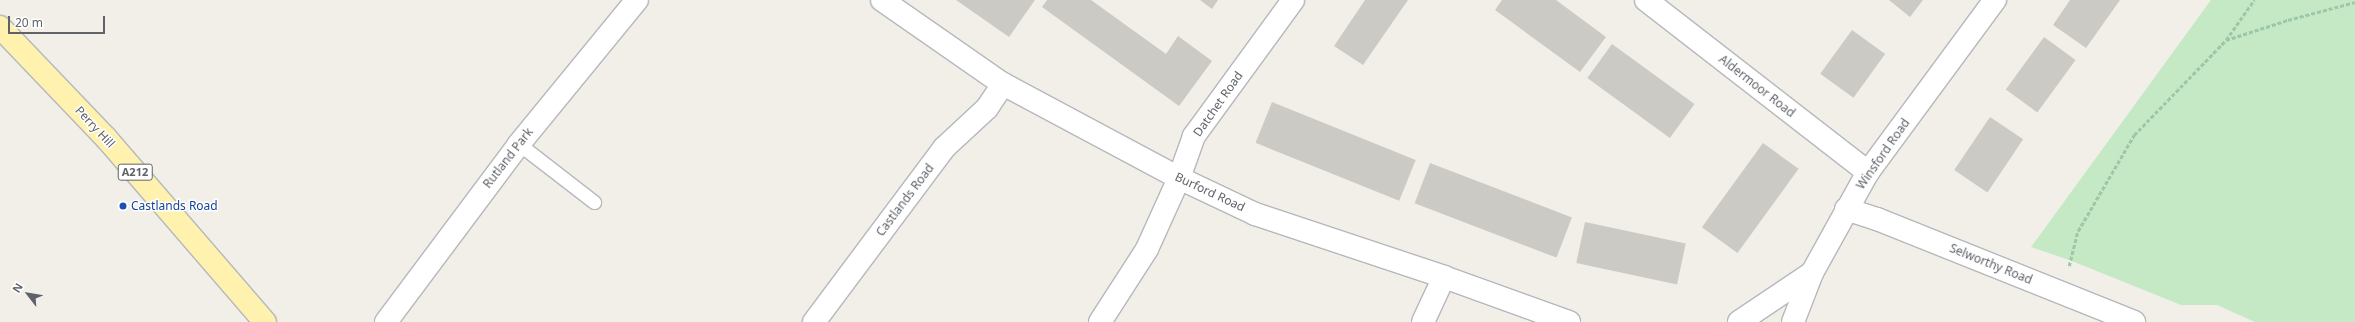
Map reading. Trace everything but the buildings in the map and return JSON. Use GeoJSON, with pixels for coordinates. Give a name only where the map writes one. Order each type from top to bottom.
{"type":"FeatureCollection","features":[{"type":"Feature","properties":{"kind":"main road","name":"Perry Hill"},"geometry":{"type":"LineString","coordinates":[[0,27],[106,138],[264,322]]}},
{"type":"Feature","properties":{"kind":"street","name":"Rutland Park"},"geometry":{"type":"LineString","coordinates":[[386,322],[519,144],[637,0]]}},
{"type":"Feature","properties":{"kind":"street","name":"Burford Road"},"geometry":{"type":"LineString","coordinates":[[882,0],[1003,84],[1179,178],[1255,214],[1444,277],[1568,322]]}},
{"type":"Feature","properties":{"kind":"street","name":"Datchet Road"},"geometry":{"type":"LineString","coordinates":[[1100,322],[1147,249],[1179,178],[1194,136],[1293,0]]}},
{"type":"Feature","properties":{"kind":"street","name":"Aldermoor Road"},"geometry":{"type":"LineString","coordinates":[[1646,0],[1868,172]]}},
{"type":"Feature","properties":{"kind":"street","name":"Winsford Road"},"geometry":{"type":"LineString","coordinates":[[1793,322],[1812,273],[1846,208],[1868,172],[1995,0]]}},
{"type":"Feature","properties":{"kind":"street","name":"Castlands Road"},"geometry":{"type":"LineString","coordinates":[[814,322],[944,148],[986,108],[1003,84]]}},
{"type":"Feature","properties":{"kind":"street","name":"Selworthy Road"},"geometry":{"type":"LineString","coordinates":[[1846,208],[2059,291],[2134,322]]}},
{"type":"Feature","properties":{"kind":"street"},"geometry":{"type":"LineString","coordinates":[[1740,322],[1812,273]]}},
{"type":"Feature","properties":{"kind":"street"},"geometry":{"type":"LineString","coordinates":[[1423,322],[1444,277]]}},
{"type":"Feature","properties":{"kind":"lane"},"geometry":{"type":"LineString","coordinates":[[519,144],[594,202]]}},
{"type":"Feature","properties":{"kind":"path"},"geometry":{"type":"LineString","coordinates":[[2059,291],[2072,261],[2078,231],[2134,135],[2226,40],[2254,0]]}},
{"type":"Feature","properties":{"kind":"path"},"geometry":{"type":"LineString","coordinates":[[2226,40],[2288,20],[2355,2]]}},
{"type":"Feature","properties":{"kind":"green space"},"geometry":{"type":"Polygon","coordinates":[[[2211,0],[2355,0],[2355,322],[2255,322],[2217,305],[2181,305],[2072,261],[2031,247],[2211,0]]]}},
{"type":"Feature","properties":{"kind":"place","name":"Castlands Road"},"geometry":{"type":"Point","coordinates":[123,206]}}]}
